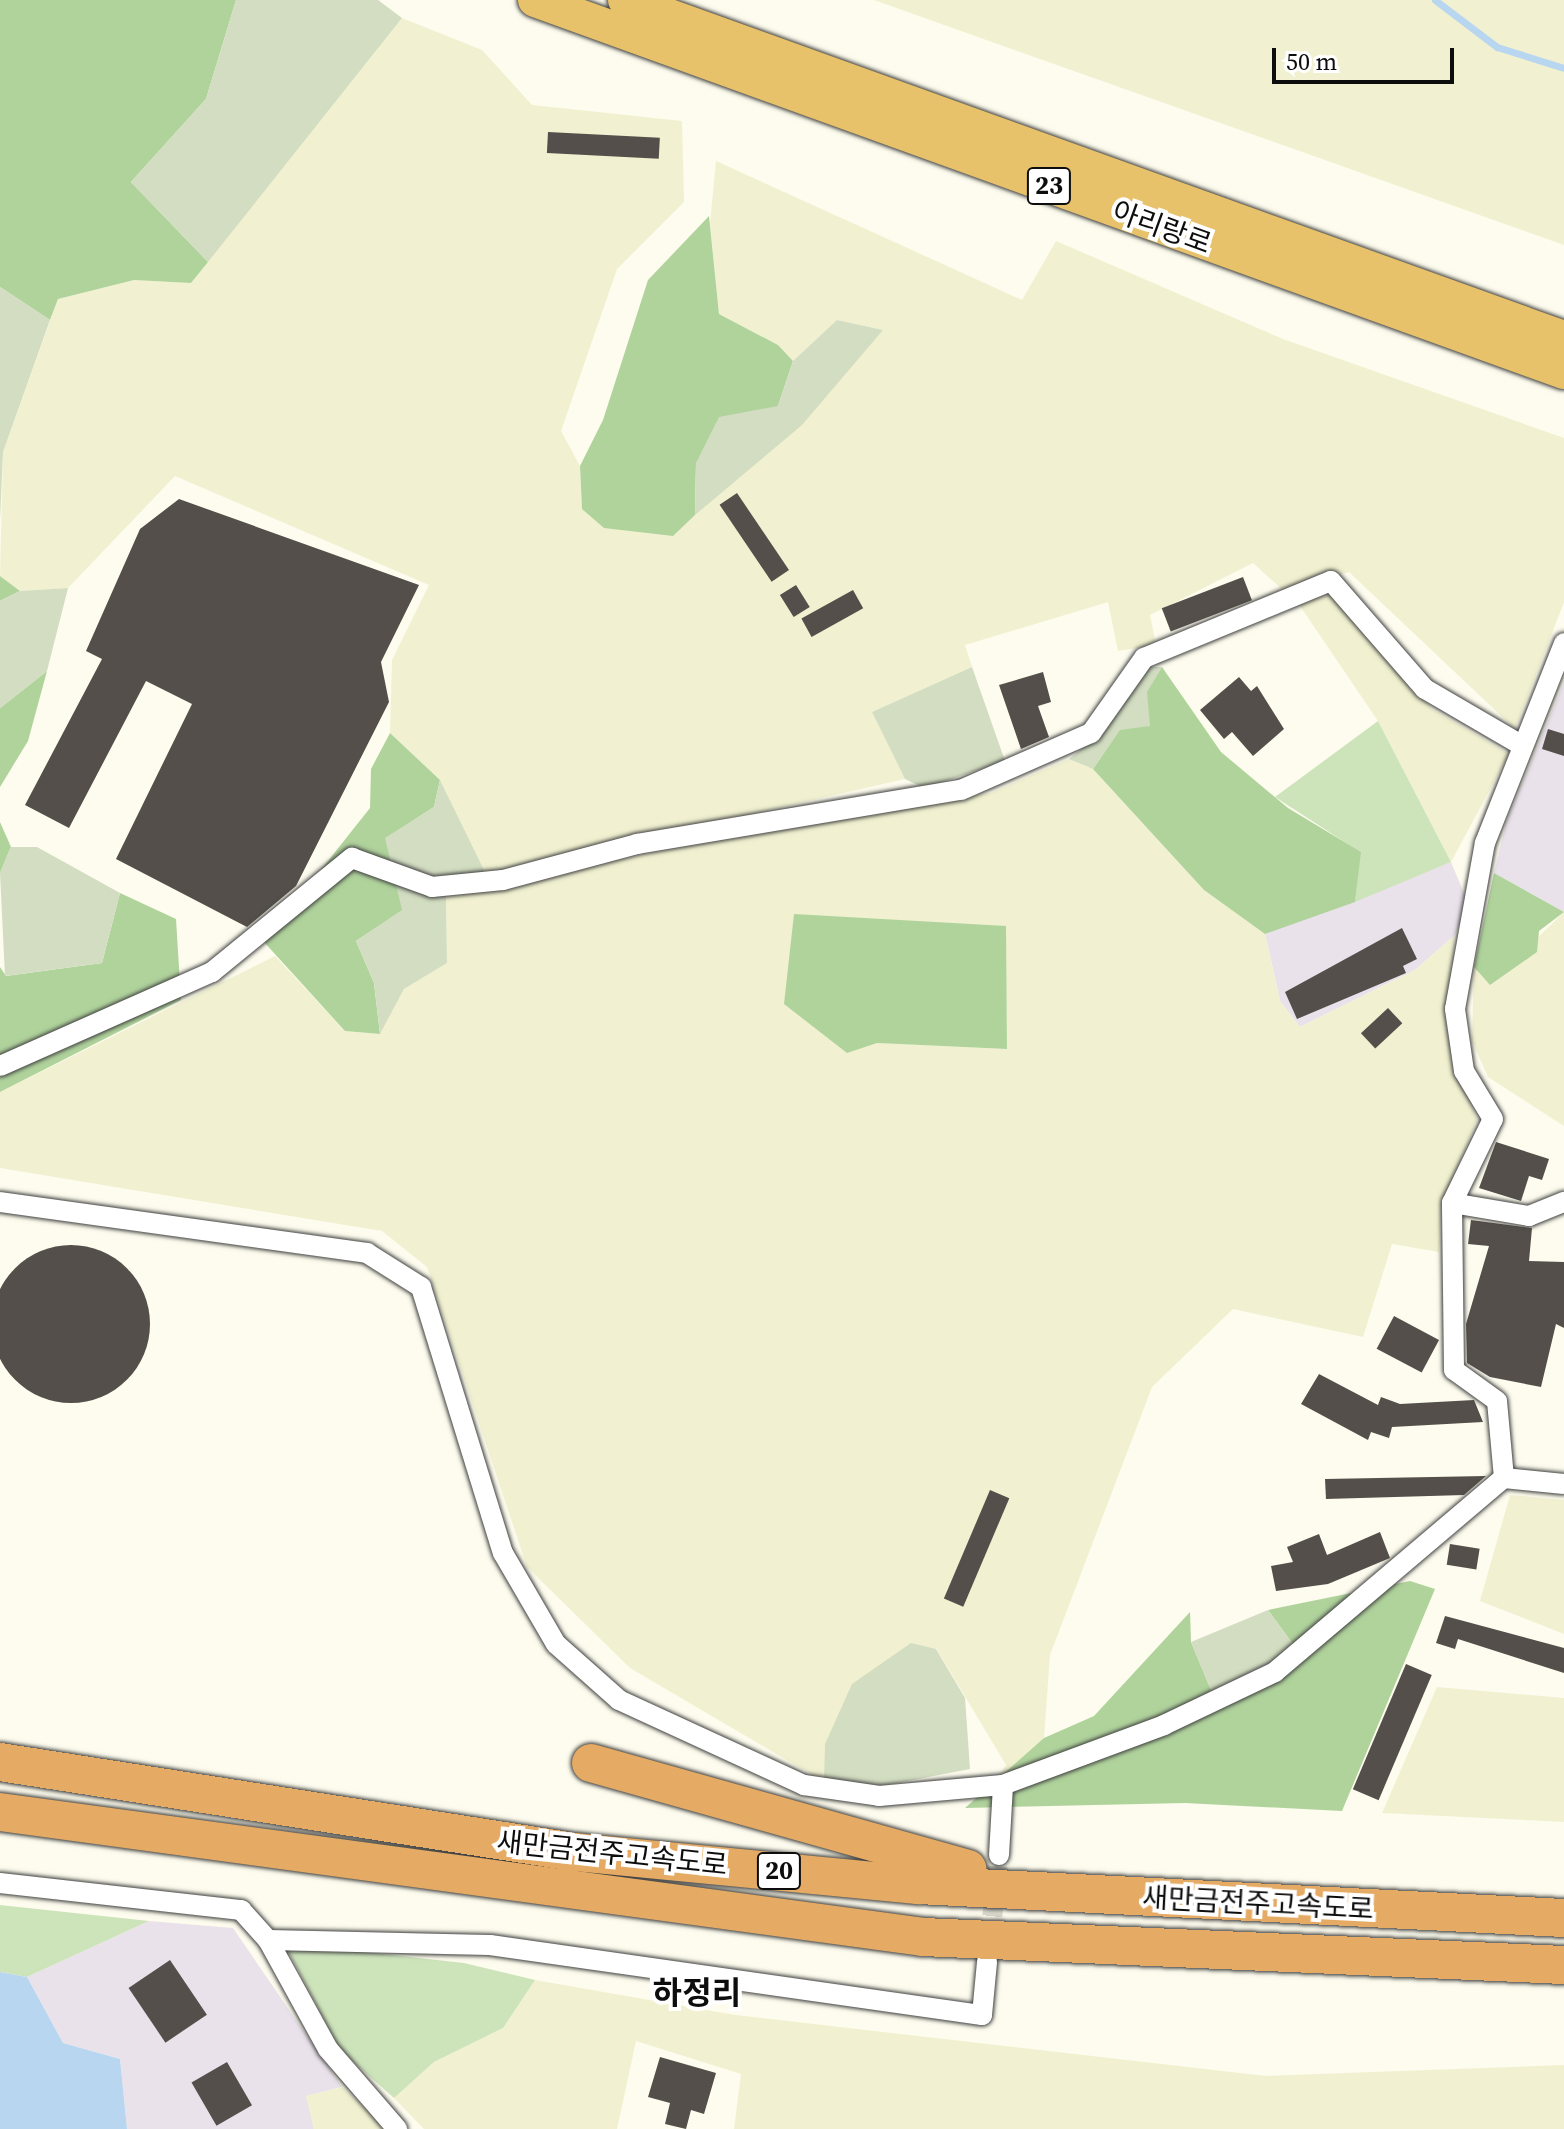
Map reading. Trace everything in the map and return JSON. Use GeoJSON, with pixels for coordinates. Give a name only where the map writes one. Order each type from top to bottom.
{"type":"FeatureCollection","features":[{"type":"Feature","properties":{"kind":"highway","name":"아리랑로"},"geometry":{"type":"LineString","coordinates":[[535,0],[1564,372]]}},
{"type":"Feature","properties":{"kind":"highway","name":"아리랑로"},"geometry":{"type":"LineString","coordinates":[[625,0],[1564,338]]}},
{"type":"Feature","properties":{"kind":"highway","name":"새만금전주고속도로"},"geometry":{"type":"LineString","coordinates":[[0,1762],[574,1852],[1063,1893],[1564,1918]]}},
{"type":"Feature","properties":{"kind":"highway"},"geometry":{"type":"LineString","coordinates":[[591,1763],[856,1843],[1063,1893]]}},
{"type":"Feature","properties":{"kind":"highway","name":"새만금전주고속도로"},"geometry":{"type":"LineString","coordinates":[[0,1812],[923,1937],[1564,1965]]}},
{"type":"Feature","properties":{"kind":"street"},"geometry":{"type":"LineString","coordinates":[[0,1066],[212,972],[352,858],[432,887],[503,880],[637,844],[961,790],[1091,733],[1144,658],[1331,581],[1425,689],[1523,746]]}},
{"type":"Feature","properties":{"kind":"street"},"geometry":{"type":"LineString","coordinates":[[1504,1478],[1497,1401],[1454,1370],[1452,1203],[1493,1119],[1464,1071],[1455,1009],[1485,843],[1564,643]]}},
{"type":"Feature","properties":{"kind":"street"},"geometry":{"type":"LineString","coordinates":[[0,1202],[367,1253],[421,1287],[503,1553],[556,1644],[619,1700],[804,1785],[879,1796],[1003,1785],[1275,1672],[1504,1478],[1564,1484]]}},
{"type":"Feature","properties":{"kind":"street"},"geometry":{"type":"LineString","coordinates":[[1452,1203],[1529,1216],[1564,1202]]}},
{"type":"Feature","properties":{"kind":"street"},"geometry":{"type":"LineString","coordinates":[[999,1855],[1003,1785]]}},
{"type":"Feature","properties":{"kind":"street"},"geometry":{"type":"LineString","coordinates":[[0,1883],[241,1910],[268,1940],[328,2049],[397,2129]]}},
{"type":"Feature","properties":{"kind":"street"},"geometry":{"type":"LineString","coordinates":[[268,1940],[490,1945],[982,2015],[987,1962]]}},
{"type":"Feature","properties":{"kind":"shaded area"},"geometry":{"type":"Polygon","coordinates":[[[1564,682],[1564,912],[1494,873],[1506,823],[1564,682]]]}},
{"type":"Feature","properties":{"kind":"shaded area"},"geometry":{"type":"Polygon","coordinates":[[[1451,862],[1469,905],[1454,936],[1415,970],[1300,1027],[1280,1001],[1265,934],[1451,862]]]}},
{"type":"Feature","properties":{"kind":"shaded area"},"geometry":{"type":"Polygon","coordinates":[[[149,1921],[233,1928],[342,2087],[307,2096],[314,2129],[127,2129],[120,2059],[63,2043],[27,1977],[149,1921]]]}},
{"type":"Feature","properties":{"kind":"green space"},"geometry":{"type":"Polygon","coordinates":[[[0,0],[236,0],[206,99],[131,182],[208,262],[191,283],[134,280],[58,299],[50,320],[0,287],[0,0]]]}},
{"type":"Feature","properties":{"kind":"green space"},"geometry":{"type":"Polygon","coordinates":[[[236,0],[378,0],[402,18],[208,262],[131,182],[206,99],[236,0]]]}},
{"type":"Feature","properties":{"kind":"green space"},"geometry":{"type":"Polygon","coordinates":[[[874,0],[1564,0],[1564,245],[874,0]]]}},
{"type":"Feature","properties":{"kind":"green space"},"geometry":{"type":"Polygon","coordinates":[[[402,18],[482,50],[532,105],[682,121],[684,202],[617,269],[561,431],[580,466],[582,509],[673,536],[883,330],[837,320],[793,361],[778,345],[719,314],[710,224],[716,161],[1022,300],[1056,241],[1283,339],[1564,438],[1564,602],[1515,729],[1349,572],[1284,591],[1253,563],[1150,615],[1156,645],[1118,651],[1108,602],[965,645],[972,667],[872,712],[905,779],[486,874],[440,780],[390,733],[392,660],[429,585],[175,476],[68,588],[20,591],[0,576],[3,452],[58,299],[134,280],[191,283],[402,18]]]}},
{"type":"Feature","properties":{"kind":"green space"},"geometry":{"type":"Polygon","coordinates":[[[709,216],[719,314],[778,345],[793,361],[778,406],[696,463],[695,515],[673,536],[604,528],[582,509],[580,466],[603,420],[648,280],[709,216]]]}},
{"type":"Feature","properties":{"kind":"green space"},"geometry":{"type":"Polygon","coordinates":[[[0,287],[50,320],[3,452],[0,521],[0,287]]]}},
{"type":"Feature","properties":{"kind":"green space"},"geometry":{"type":"Polygon","coordinates":[[[837,320],[883,330],[802,425],[695,515],[696,463],[719,417],[778,406],[793,361],[837,320]]]}},
{"type":"Feature","properties":{"kind":"green space"},"geometry":{"type":"Polygon","coordinates":[[[0,576],[20,591],[0,601],[0,576]]]}},
{"type":"Feature","properties":{"kind":"green space"},"geometry":{"type":"Polygon","coordinates":[[[68,588],[47,671],[0,708],[0,601],[20,591],[68,588]]]}},
{"type":"Feature","properties":{"kind":"green space"},"geometry":{"type":"Polygon","coordinates":[[[1332,594],[1432,709],[1509,754],[1451,862],[1378,721],[1298,603],[1332,594]]]}},
{"type":"Feature","properties":{"kind":"green space"},"geometry":{"type":"Polygon","coordinates":[[[972,667],[1005,761],[924,788],[905,779],[872,712],[972,667]]]}},
{"type":"Feature","properties":{"kind":"green space"},"geometry":{"type":"Polygon","coordinates":[[[1148,667],[1162,667],[1147,692],[1150,726],[1120,730],[1093,769],[1069,759],[1104,731],[1148,667]]]}},
{"type":"Feature","properties":{"kind":"green space"},"geometry":{"type":"Polygon","coordinates":[[[1162,667],[1221,752],[1288,808],[1361,852],[1355,902],[1265,934],[1204,890],[1093,769],[1162,667]]]}},
{"type":"Feature","properties":{"kind":"green space"},"geometry":{"type":"Polygon","coordinates":[[[47,671],[28,741],[0,787],[0,708],[47,671]]]}},
{"type":"Feature","properties":{"kind":"green space"},"geometry":{"type":"Polygon","coordinates":[[[1378,721],[1451,862],[1355,902],[1360,852],[1275,797],[1378,721]]]}},
{"type":"Feature","properties":{"kind":"green space"},"geometry":{"type":"Polygon","coordinates":[[[390,733],[440,780],[434,807],[386,838],[403,910],[356,941],[374,983],[380,1034],[345,1031],[253,930],[320,871],[370,808],[371,769],[390,733]]]}},
{"type":"Feature","properties":{"kind":"green space"},"geometry":{"type":"Polygon","coordinates":[[[1069,759],[1093,769],[1204,890],[1265,934],[1280,1001],[1300,1027],[1415,970],[1454,936],[1452,1053],[1477,1120],[1441,1207],[1439,1252],[1392,1244],[1363,1337],[1233,1309],[1152,1387],[1050,1655],[1044,1738],[997,1780],[1006,1765],[936,1648],[824,1782],[630,1668],[527,1567],[427,1267],[382,1231],[0,1168],[0,1092],[275,956],[345,1031],[380,1034],[404,989],[447,963],[446,896],[819,818],[991,793],[1069,759]],[[1005,926],[877,1043],[1007,1049],[1005,926]]]}},
{"type":"Feature","properties":{"kind":"green space"},"geometry":{"type":"Polygon","coordinates":[[[440,780],[486,874],[446,896],[447,963],[404,989],[380,1034],[374,983],[356,941],[402,910],[385,838],[434,807],[440,780]]]}},
{"type":"Feature","properties":{"kind":"green space"},"geometry":{"type":"Polygon","coordinates":[[[0,822],[11,847],[0,873],[0,822]]]}},
{"type":"Feature","properties":{"kind":"green space"},"geometry":{"type":"Polygon","coordinates":[[[11,847],[37,847],[120,893],[102,963],[5,976],[0,873],[11,847]]]}},
{"type":"Feature","properties":{"kind":"green space"},"geometry":{"type":"Polygon","coordinates":[[[1494,873],[1564,912],[1539,931],[1537,952],[1490,985],[1474,967],[1494,873]]]}},
{"type":"Feature","properties":{"kind":"green space"},"geometry":{"type":"Polygon","coordinates":[[[120,893],[176,919],[181,1000],[0,1092],[0,967],[6,976],[102,963],[120,893]]]}},
{"type":"Feature","properties":{"kind":"green space"},"geometry":{"type":"Polygon","coordinates":[[[1564,912],[1564,1126],[1488,1077],[1472,1041],[1474,967],[1490,984],[1564,912]]]}},
{"type":"Feature","properties":{"kind":"green space"},"geometry":{"type":"Polygon","coordinates":[[[794,914],[1006,926],[1007,1049],[877,1043],[847,1053],[784,1004],[794,914]]]}},
{"type":"Feature","properties":{"kind":"green space"},"geometry":{"type":"Polygon","coordinates":[[[1510,1495],[1564,1500],[1564,1634],[1480,1601],[1510,1495]]]}},
{"type":"Feature","properties":{"kind":"green space"},"geometry":{"type":"Polygon","coordinates":[[[1410,1581],[1435,1589],[1342,1811],[1185,1803],[965,1808],[1044,1738],[1094,1716],[1190,1612],[1191,1642],[1211,1690],[1269,1675],[1295,1647],[1268,1610],[1410,1581]]]}},
{"type":"Feature","properties":{"kind":"green space"},"geometry":{"type":"Polygon","coordinates":[[[1268,1610],[1295,1647],[1267,1670],[1211,1690],[1191,1642],[1268,1610]]]}},
{"type":"Feature","properties":{"kind":"green space"},"geometry":{"type":"Polygon","coordinates":[[[911,1643],[936,1649],[965,1698],[970,1769],[882,1786],[824,1782],[825,1744],[852,1684],[911,1643]]]}},
{"type":"Feature","properties":{"kind":"green space"},"geometry":{"type":"Polygon","coordinates":[[[1437,1687],[1564,1698],[1564,1822],[1382,1813],[1437,1687]]]}},
{"type":"Feature","properties":{"kind":"green space"},"geometry":{"type":"Polygon","coordinates":[[[0,1905],[149,1921],[27,1977],[0,1972],[0,1905]]]}},
{"type":"Feature","properties":{"kind":"green space"},"geometry":{"type":"Polygon","coordinates":[[[284,1943],[464,1963],[535,1980],[503,2028],[434,2062],[394,2098],[341,2051],[284,1943]]]}},
{"type":"Feature","properties":{"kind":"green space"},"geometry":{"type":"Polygon","coordinates":[[[535,1980],[735,2015],[1266,2076],[1564,2065],[1564,2129],[734,2129],[741,2074],[636,2041],[617,2129],[424,2129],[394,2098],[434,2062],[503,2028],[535,1980]]]}},
{"type":"Feature","properties":{"kind":"green space"},"geometry":{"type":"Polygon","coordinates":[[[342,2087],[389,2129],[314,2129],[306,2096],[342,2087]]]}},
{"type":"Feature","properties":{"kind":"water"},"geometry":{"type":"Polygon","coordinates":[[[0,1972],[27,1977],[63,2043],[120,2059],[127,2129],[0,2129],[0,1972]]]}},
{"type":"Feature","properties":{"kind":"building"},"geometry":{"type":"Polygon","coordinates":[[[548,132],[660,138],[659,159],[547,153],[548,132]]]}},
{"type":"Feature","properties":{"kind":"building"},"geometry":{"type":"Polygon","coordinates":[[[737,493],[789,570],[772,582],[720,505],[737,493]]]}},
{"type":"Feature","properties":{"kind":"building"},"geometry":{"type":"Polygon","coordinates":[[[179,499],[419,585],[381,662],[389,702],[296,886],[247,927],[116,859],[192,704],[146,681],[69,828],[25,805],[102,659],[86,651],[140,529],[179,499]]]}},
{"type":"Feature","properties":{"kind":"building"},"geometry":{"type":"Polygon","coordinates":[[[1243,577],[1252,600],[1171,632],[1162,608],[1243,577]]]}},
{"type":"Feature","properties":{"kind":"building"},"geometry":{"type":"Polygon","coordinates":[[[796,585],[810,607],[794,617],[780,595],[796,585]]]}},
{"type":"Feature","properties":{"kind":"building"},"geometry":{"type":"Polygon","coordinates":[[[853,590],[863,608],[812,637],[801,619],[853,590]]]}},
{"type":"Feature","properties":{"kind":"building"},"geometry":{"type":"Polygon","coordinates":[[[1043,672],[1051,702],[1038,706],[1049,737],[1021,749],[999,685],[1043,672]]]}},
{"type":"Feature","properties":{"kind":"building"},"geometry":{"type":"Polygon","coordinates":[[[1239,677],[1251,691],[1257,686],[1284,729],[1253,756],[1232,732],[1224,739],[1200,710],[1239,677]]]}},
{"type":"Feature","properties":{"kind":"building"},"geometry":{"type":"Polygon","coordinates":[[[1548,729],[1564,734],[1564,756],[1542,749],[1548,729]]]}},
{"type":"Feature","properties":{"kind":"building"},"geometry":{"type":"Polygon","coordinates":[[[1402,928],[1417,959],[1403,966],[1406,973],[1297,1019],[1285,992],[1402,928]]]}},
{"type":"Feature","properties":{"kind":"building"},"geometry":{"type":"Polygon","coordinates":[[[1388,1008],[1402,1023],[1375,1049],[1361,1033],[1388,1008]]]}},
{"type":"Feature","properties":{"kind":"building"},"geometry":{"type":"Polygon","coordinates":[[[1496,1142],[1549,1159],[1542,1180],[1529,1176],[1521,1201],[1479,1188],[1496,1142]]]}},
{"type":"Feature","properties":{"kind":"building"},"geometry":{"type":"Polygon","coordinates":[[[1471,1220],[1532,1228],[1529,1261],[1564,1262],[1564,1328],[1556,1324],[1541,1387],[1490,1377],[1467,1363],[1466,1324],[1489,1246],[1468,1244],[1471,1220]]]}},
{"type":"Feature","properties":{"kind":"building"},"geometry":{"type":"Polygon","coordinates":[[[71,1245],[101,1251],[127,1268],[144,1294],[150,1324],[144,1354],[127,1380],[101,1397],[71,1403],[41,1397],[15,1380],[-2,1354],[-8,1324],[-2,1294],[15,1268],[41,1251],[71,1245]]]}},
{"type":"Feature","properties":{"kind":"building"},"geometry":{"type":"Polygon","coordinates":[[[1394,1316],[1439,1340],[1422,1373],[1377,1349],[1394,1316]]]}},
{"type":"Feature","properties":{"kind":"building"},"geometry":{"type":"Polygon","coordinates":[[[1319,1374],[1378,1405],[1381,1397],[1400,1404],[1474,1400],[1483,1422],[1392,1427],[1389,1438],[1371,1432],[1368,1440],[1301,1404],[1319,1374]]]}},
{"type":"Feature","properties":{"kind":"building"},"geometry":{"type":"Polygon","coordinates":[[[1486,1476],[1464,1495],[1326,1499],[1325,1479],[1486,1476]]]}},
{"type":"Feature","properties":{"kind":"building"},"geometry":{"type":"Polygon","coordinates":[[[990,1490],[1009,1498],[963,1607],[944,1599],[990,1490]]]}},
{"type":"Feature","properties":{"kind":"building"},"geometry":{"type":"Polygon","coordinates":[[[1380,1532],[1390,1558],[1328,1584],[1276,1591],[1271,1566],[1293,1562],[1287,1547],[1319,1534],[1327,1555],[1380,1532]]]}},
{"type":"Feature","properties":{"kind":"building"},"geometry":{"type":"Polygon","coordinates":[[[1450,1544],[1480,1549],[1476,1569],[1447,1565],[1450,1544]]]}},
{"type":"Feature","properties":{"kind":"building"},"geometry":{"type":"Polygon","coordinates":[[[1445,1616],[1564,1648],[1564,1673],[1458,1639],[1455,1649],[1436,1643],[1445,1616]]]}},
{"type":"Feature","properties":{"kind":"building"},"geometry":{"type":"Polygon","coordinates":[[[1406,1664],[1432,1675],[1379,1800],[1353,1789],[1406,1664]]]}},
{"type":"Feature","properties":{"kind":"building"},"geometry":{"type":"Polygon","coordinates":[[[170,1960],[207,2015],[165,2043],[129,1988],[170,1960]]]}},
{"type":"Feature","properties":{"kind":"building"},"geometry":{"type":"Polygon","coordinates":[[[660,2057],[716,2073],[704,2114],[691,2110],[686,2129],[665,2124],[670,2103],[648,2097],[660,2057]]]}},
{"type":"Feature","properties":{"kind":"building"},"geometry":{"type":"Polygon","coordinates":[[[227,2062],[252,2105],[216,2126],[191,2082],[227,2062]]]}},
{"type":"Feature","properties":{"kind":"waterway"},"geometry":{"type":"LineString","coordinates":[[1435,0],[1497,47],[1564,68]]}},
{"type":"Feature","properties":{"kind":"tunnel"},"geometry":{"type":"LineString","coordinates":[[989,1946],[999,1855]]}},
{"type":"Feature","properties":{"kind":"district","name":"하정리"},"geometry":{"type":"Point","coordinates":[697,1993]}}]}
